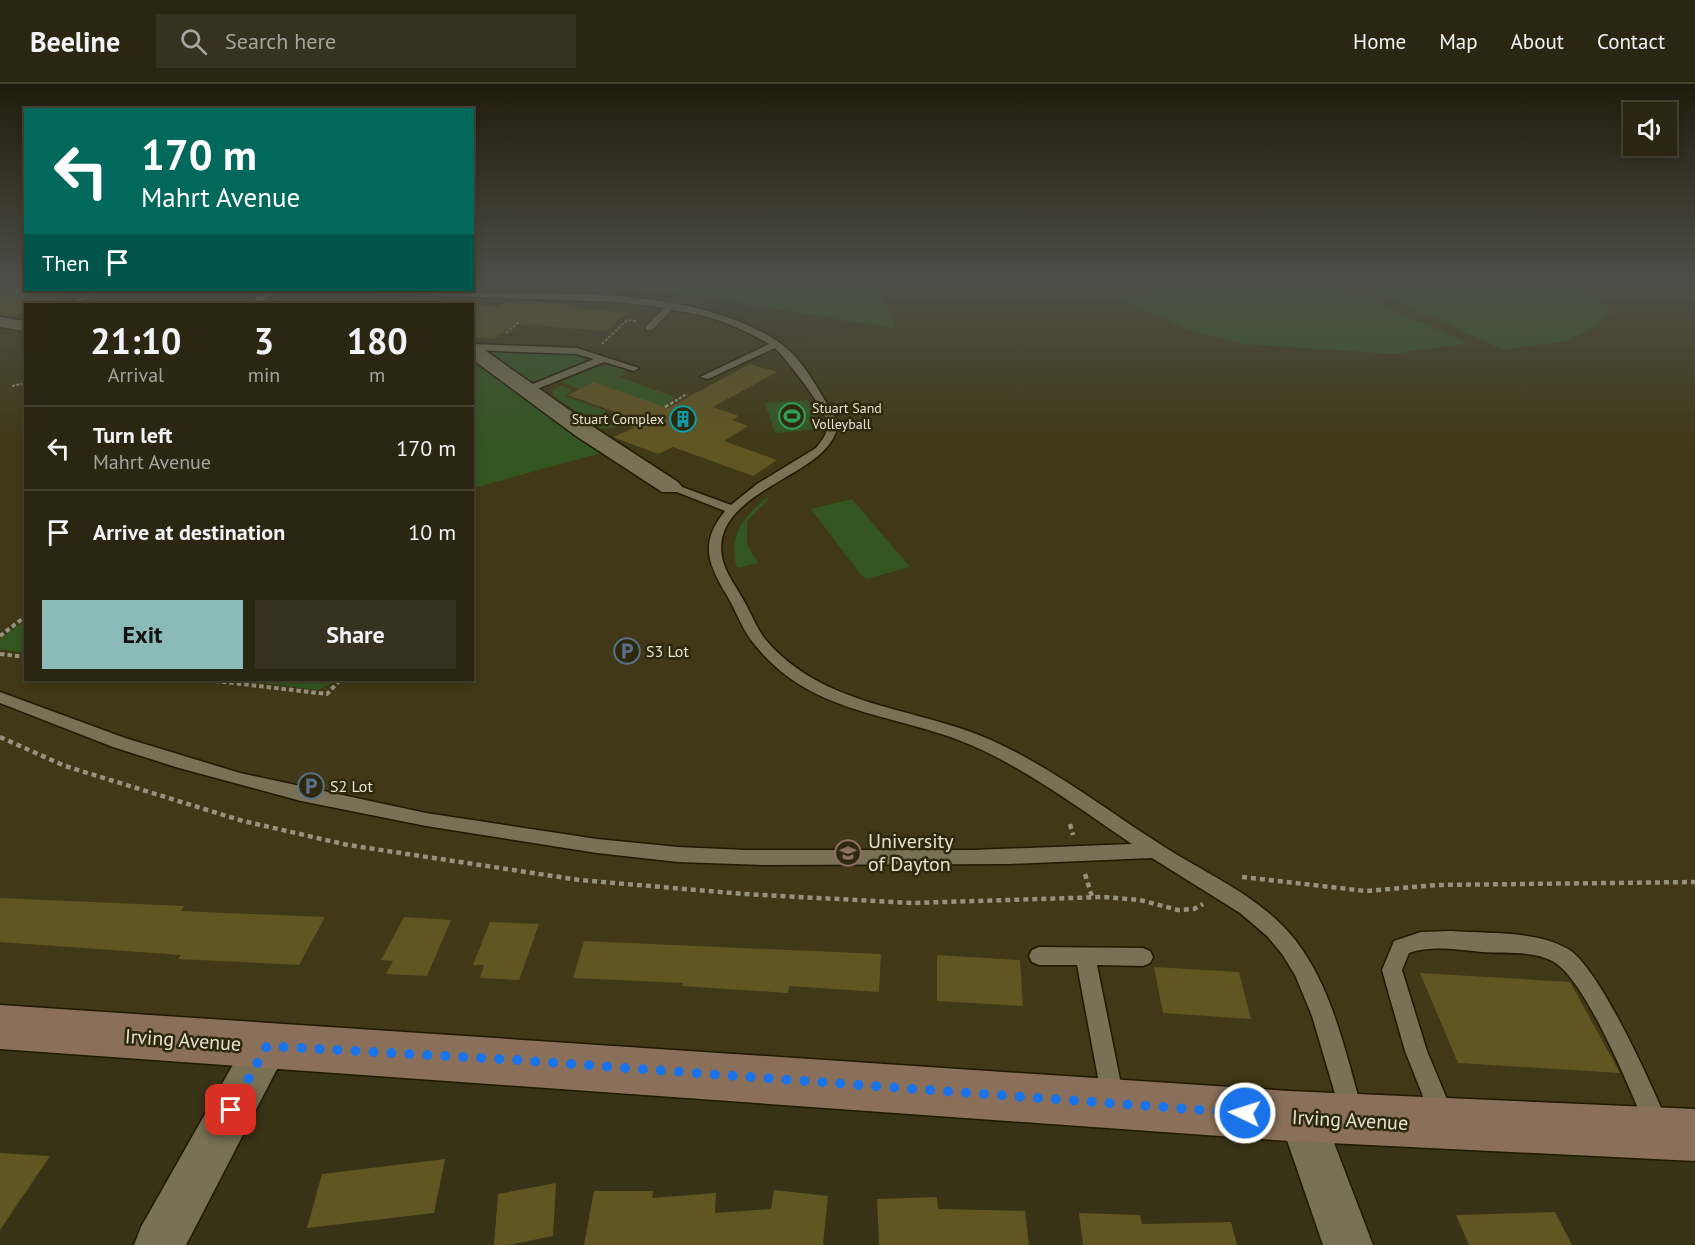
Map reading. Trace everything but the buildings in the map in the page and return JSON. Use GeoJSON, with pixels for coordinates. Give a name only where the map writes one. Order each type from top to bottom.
{"type":"FeatureCollection","features":[{"type":"Feature","properties":{"kind":"street"},"geometry":{"type":"LineString","coordinates":[[474,350],[527,390],[670,487]]}},
{"type":"Feature","properties":{"kind":"street","name":"Irving Avenue"},"geometry":{"type":"LineString","coordinates":[[0,1027],[267,1046],[516,1060],[1302,1117],[1678,1136]]}},
{"type":"Feature","properties":{"kind":"street"},"geometry":{"type":"LineString","coordinates":[[159,1245],[267,1046]]}},
{"type":"Feature","properties":{"kind":"street"},"geometry":{"type":"LineString","coordinates":[[1302,1117],[1348,1245]]}},
{"type":"Feature","properties":{"kind":"lane"},"geometry":{"type":"LineString","coordinates":[[768,339],[776,344],[795,363],[832,420],[833,429],[830,440],[820,450],[733,510],[717,534],[716,563],[756,637],[773,657],[818,689],[843,701],[969,737],[996,749],[1047,777],[1154,849],[1244,903],[1276,932],[1302,963],[1353,1120]]}},
{"type":"Feature","properties":{"kind":"lane"},"geometry":{"type":"LineString","coordinates":[[705,377],[776,344]]}},
{"type":"Feature","properties":{"kind":"lane"},"geometry":{"type":"LineString","coordinates":[[474,348],[571,351],[634,368]]}},
{"type":"Feature","properties":{"kind":"lane"},"geometry":{"type":"LineString","coordinates":[[527,390],[603,359]]}},
{"type":"Feature","properties":{"kind":"lane"},"geometry":{"type":"LineString","coordinates":[[670,487],[733,510]]}},
{"type":"Feature","properties":{"kind":"lane"},"geometry":{"type":"LineString","coordinates":[[0,697],[62,723],[153,756],[249,783],[412,818],[528,836],[705,856],[952,859],[1079,856],[1154,849]]}},
{"type":"Feature","properties":{"kind":"lane"},"geometry":{"type":"LineString","coordinates":[[1445,1125],[1416,1051],[1392,970],[1401,947],[1415,940],[1436,939],[1543,948],[1564,957],[1578,970],[1631,1066],[1678,1136]]}},
{"type":"Feature","properties":{"kind":"lane"},"geometry":{"type":"LineString","coordinates":[[1039,956],[1143,957]]}},
{"type":"Feature","properties":{"kind":"lane"},"geometry":{"type":"LineString","coordinates":[[1085,956],[1114,1104]]}},
{"type":"Feature","properties":{"kind":"path"},"geometry":{"type":"LineString","coordinates":[[594,351],[607,339]]}},
{"type":"Feature","properties":{"kind":"path"},"geometry":{"type":"LineString","coordinates":[[12,386],[24,383]]}},
{"type":"Feature","properties":{"kind":"path"},"geometry":{"type":"LineString","coordinates":[[665,407],[686,396]]}},
{"type":"Feature","properties":{"kind":"path"},"geometry":{"type":"LineString","coordinates":[[0,636],[24,618]]}},
{"type":"Feature","properties":{"kind":"path"},"geometry":{"type":"LineString","coordinates":[[0,654],[24,657]]}},
{"type":"Feature","properties":{"kind":"path"},"geometry":{"type":"LineString","coordinates":[[216,681],[327,694],[339,681]]}},
{"type":"Feature","properties":{"kind":"shaded area","name":"University of Dayton"},"geometry":{"type":"Polygon","coordinates":[[[0,339],[24,339],[24,681],[474,681],[474,339],[765,339],[776,344],[814,339],[1695,339],[1695,1135],[0,1027],[0,339]]]}},
{"type":"Feature","properties":{"kind":"green space"},"geometry":{"type":"Polygon","coordinates":[[[1225,339],[1459,339],[1467,343],[1393,354],[1243,344],[1225,339]]]}},
{"type":"Feature","properties":{"kind":"green space"},"geometry":{"type":"Polygon","coordinates":[[[1480,339],[1570,339],[1566,341],[1504,350],[1480,339]]]}},
{"type":"Feature","properties":{"kind":"green space"},"geometry":{"type":"Polygon","coordinates":[[[497,350],[573,354],[584,357],[586,361],[543,381],[530,381],[488,354],[497,350]]]}},
{"type":"Feature","properties":{"kind":"green space"},"geometry":{"type":"Polygon","coordinates":[[[474,359],[604,452],[474,488],[474,359]]]}},
{"type":"Feature","properties":{"kind":"green space"},"geometry":{"type":"Polygon","coordinates":[[[613,366],[624,369],[625,373],[619,377],[675,397],[664,407],[580,389],[561,382],[595,367],[613,366]]]}},
{"type":"Feature","properties":{"kind":"green space"},"geometry":{"type":"Polygon","coordinates":[[[561,386],[572,390],[565,396],[606,411],[599,419],[617,427],[601,429],[552,395],[553,390],[561,386]]]}},
{"type":"Feature","properties":{"kind":"green space","name":"Stuart Sand Volleyball"},"geometry":{"type":"Polygon","coordinates":[[[808,400],[820,429],[775,433],[765,403],[808,400]]]}},
{"type":"Feature","properties":{"kind":"green space"},"geometry":{"type":"Polygon","coordinates":[[[768,497],[769,499],[747,521],[747,545],[758,563],[737,568],[734,557],[736,536],[745,519],[768,497]]]}},
{"type":"Feature","properties":{"kind":"green space"},"geometry":{"type":"Polygon","coordinates":[[[852,499],[910,567],[866,579],[861,575],[811,509],[852,499]]]}},
{"type":"Feature","properties":{"kind":"green space"},"geometry":{"type":"Polygon","coordinates":[[[24,621],[24,653],[0,649],[0,639],[24,621]]]}},
{"type":"Feature","properties":{"kind":"green space"},"geometry":{"type":"Polygon","coordinates":[[[246,681],[335,681],[318,690],[246,681]]]}},
{"type":"Feature","properties":{"kind":"place","name":"Stuart Sand Volleyball"},"geometry":{"type":"Point","coordinates":[792,416]}},
{"type":"Feature","properties":{"kind":"place","name":"Stuart Complex"},"geometry":{"type":"Point","coordinates":[683,419]}},
{"type":"Feature","properties":{"kind":"place","name":"S3 Lot"},"geometry":{"type":"Point","coordinates":[627,651]}},
{"type":"Feature","properties":{"kind":"place","name":"S2 Lot"},"geometry":{"type":"Point","coordinates":[311,786]}},
{"type":"Feature","properties":{"kind":"place","name":"University of Dayton"},"geometry":{"type":"Point","coordinates":[848,853]}},
{"type":"Feature","properties":{"kind":"route"},"geometry":{"type":"LineString","coordinates":[[231,1110],[267,1046],[516,1060],[725,1078],[1245,1113]]}}]}
